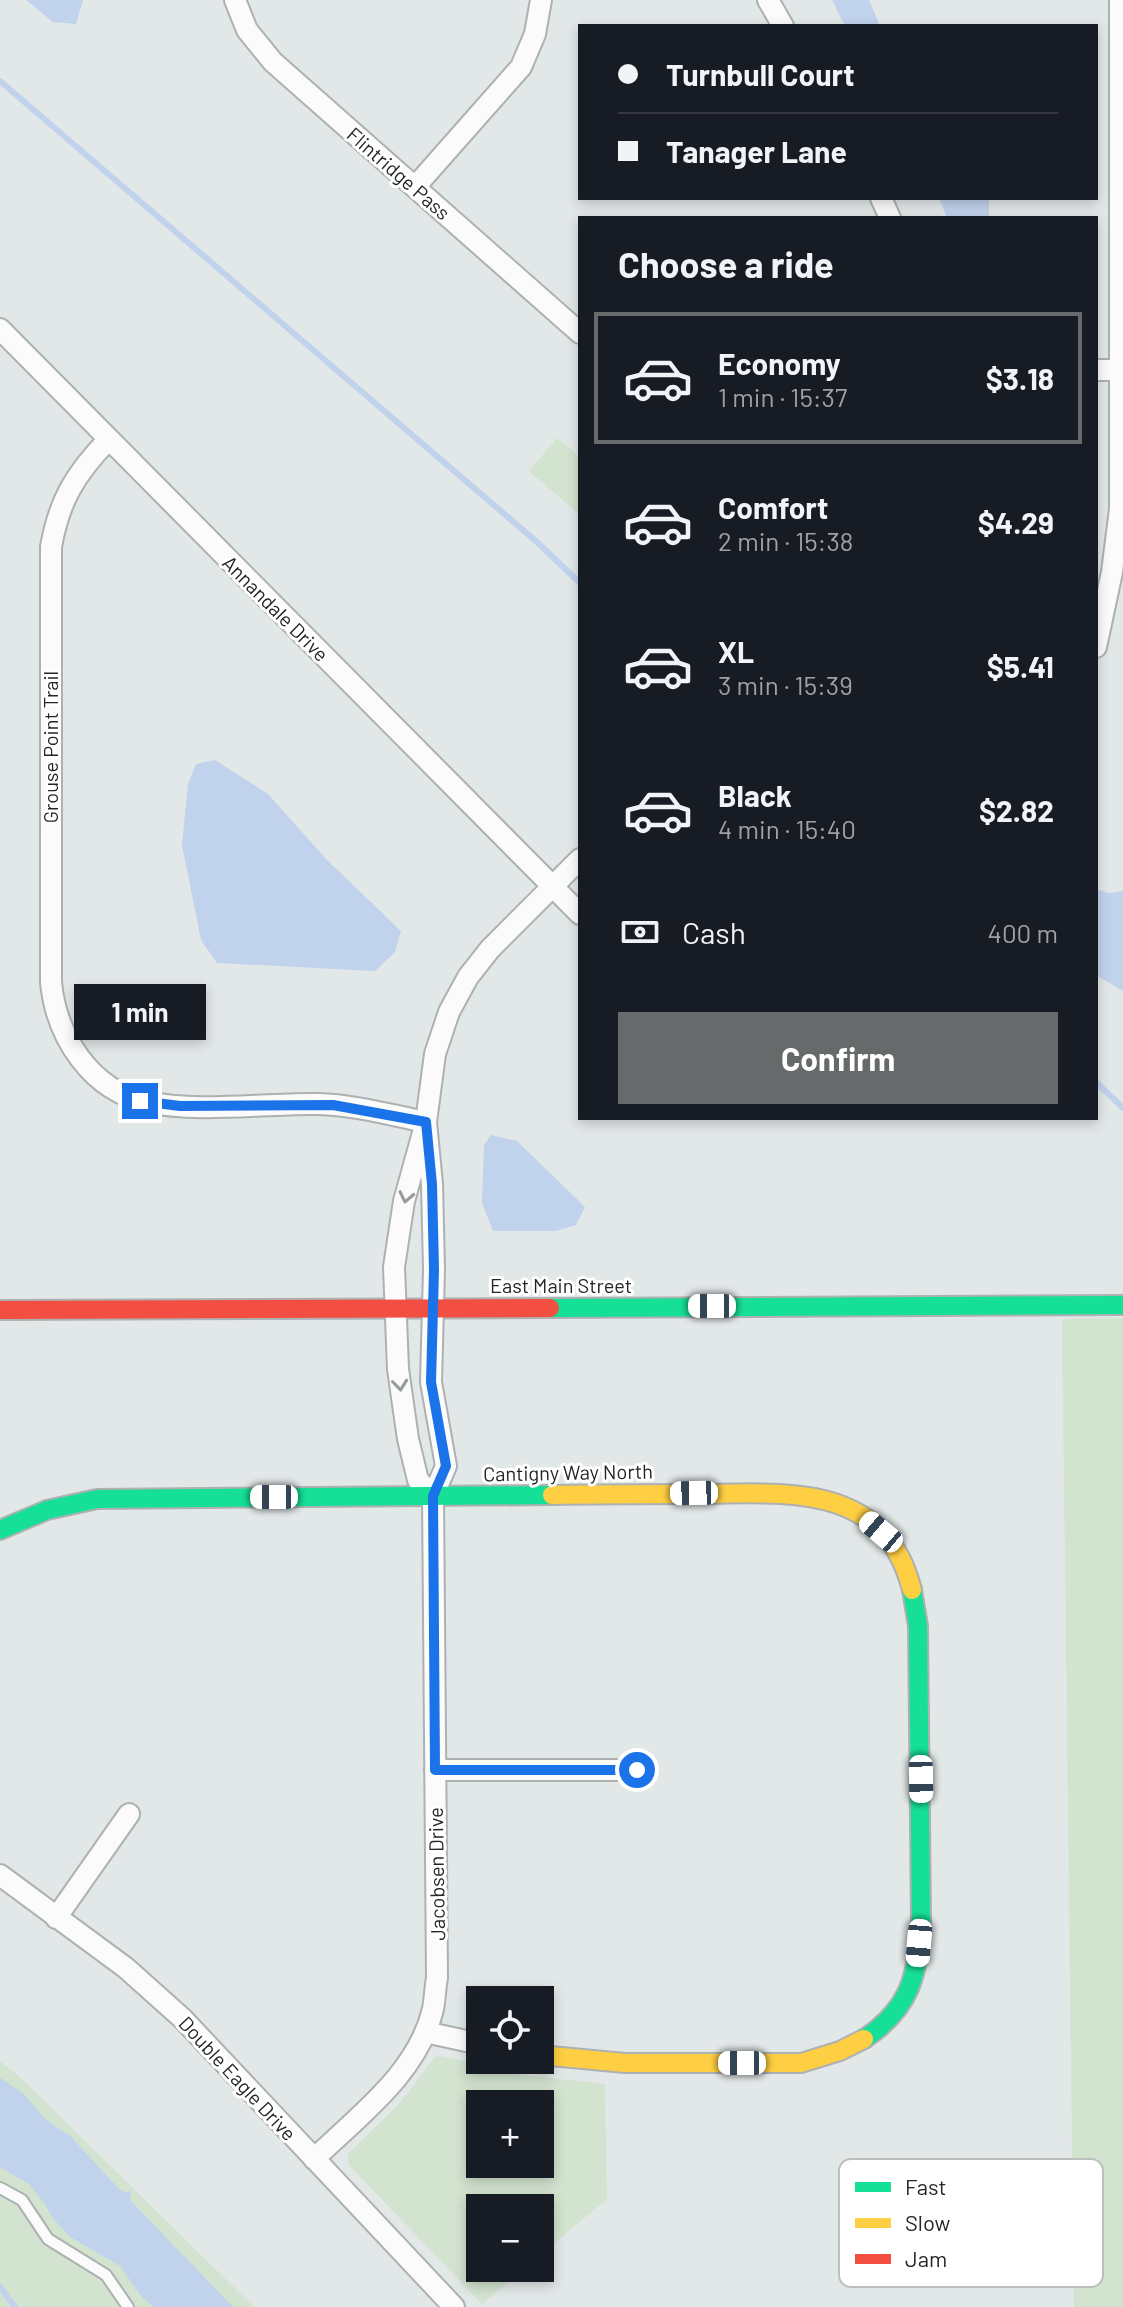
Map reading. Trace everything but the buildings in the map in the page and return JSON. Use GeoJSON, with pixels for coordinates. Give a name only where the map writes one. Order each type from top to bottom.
{"type":"FeatureCollection","features":[{"type":"Feature","properties":{"kind":"street","name":"Flintridge Pass"},"geometry":{"type":"LineString","coordinates":[[235,0],[247,30],[263,53],[578,331]]}},
{"type":"Feature","properties":{"kind":"street"},"geometry":{"type":"LineString","coordinates":[[415,187],[521,67],[535,34],[541,0]]}},
{"type":"Feature","properties":{"kind":"street"},"geometry":{"type":"LineString","coordinates":[[768,0],[782,24]]}},
{"type":"Feature","properties":{"kind":"street"},"geometry":{"type":"LineString","coordinates":[[1098,636],[1119,525],[1122,370],[1120,0]]}},
{"type":"Feature","properties":{"kind":"street","name":"Annandale Drive"},"geometry":{"type":"LineString","coordinates":[[0,329],[578,912]]}},
{"type":"Feature","properties":{"kind":"street"},"geometry":{"type":"LineString","coordinates":[[1098,370],[1122,370]]}},
{"type":"Feature","properties":{"kind":"street","name":"Grouse Point Trail"},"geometry":{"type":"LineString","coordinates":[[108,440],[83,466],[66,495],[54,526],[50,563],[51,982],[60,1025],[83,1063],[97,1076],[122,1093],[149,1103],[180,1106],[333,1105],[426,1122]]}},
{"type":"Feature","properties":{"kind":"street"},"geometry":{"type":"LineString","coordinates":[[433,1496],[418,1480],[412,1466],[400,1387],[394,1267],[404,1201],[426,1122],[435,1054],[442,1028],[458,993],[490,949],[578,861]]}},
{"type":"Feature","properties":{"kind":"street","name":"Jacobsen Drive"},"geometry":{"type":"LineString","coordinates":[[314,2159],[405,2068],[425,2032],[433,2008],[437,1978],[433,1496],[446,1466],[431,1382],[432,1184],[426,1122]]}},
{"type":"Feature","properties":{"kind":"street","name":"East Main Street"},"geometry":{"type":"LineString","coordinates":[[0,1310],[1123,1305]]}},
{"type":"Feature","properties":{"kind":"street","name":"Cantigny Way North"},"geometry":{"type":"LineString","coordinates":[[0,1530],[36,1512],[76,1501],[97,1499],[781,1493],[825,1498],[852,1509],[875,1526],[891,1543],[908,1575],[917,1608],[921,1921],[917,1966],[897,2009],[855,2047],[829,2058],[801,2063],[625,2063],[554,2056]]}},
{"type":"Feature","properties":{"kind":"street"},"geometry":{"type":"LineString","coordinates":[[435,1770],[637,1770]]}},
{"type":"Feature","properties":{"kind":"street"},"geometry":{"type":"LineString","coordinates":[[56,1918],[129,1814]]}},
{"type":"Feature","properties":{"kind":"street","name":"Double Eagle Drive"},"geometry":{"type":"LineString","coordinates":[[0,1875],[156,1993],[454,2307]]}},
{"type":"Feature","properties":{"kind":"street"},"geometry":{"type":"LineString","coordinates":[[425,2032],[466,2041]]}},
{"type":"Feature","properties":{"kind":"lane"},"geometry":{"type":"LineString","coordinates":[[0,2188],[22,2200],[48,2239],[106,2275],[128,2307]]}},
{"type":"Feature","properties":{"kind":"green space"},"geometry":{"type":"Polygon","coordinates":[[[557,438],[578,455],[578,513],[529,471],[557,438]]]}},
{"type":"Feature","properties":{"kind":"green space"},"geometry":{"type":"Polygon","coordinates":[[[1123,1318],[1123,2307],[1074,2307],[1074,2287],[1103,2287],[1103,2159],[1072,2159],[1062,1319],[1123,1318]]]}},
{"type":"Feature","properties":{"kind":"green space"},"geometry":{"type":"Polygon","coordinates":[[[441,2056],[466,2062],[466,2074],[517,2074],[605,2084],[607,2199],[554,2243],[554,2194],[466,2194],[466,2282],[508,2282],[482,2304],[348,2164],[348,2154],[399,2104],[435,2057],[441,2056]]]}},
{"type":"Feature","properties":{"kind":"green space"},"geometry":{"type":"Polygon","coordinates":[[[0,2061],[23,2080],[254,2307],[0,2307],[0,2061]]]}},
{"type":"Feature","properties":{"kind":"water"},"geometry":{"type":"Polygon","coordinates":[[[26,0],[83,0],[76,24],[53,22],[26,0]]]}},
{"type":"Feature","properties":{"kind":"water"},"geometry":{"type":"Polygon","coordinates":[[[832,0],[869,0],[879,24],[844,24],[832,0]]]}},
{"type":"Feature","properties":{"kind":"water"},"geometry":{"type":"Polygon","coordinates":[[[940,200],[989,200],[989,216],[946,216],[940,200]]]}},
{"type":"Feature","properties":{"kind":"water"},"geometry":{"type":"Polygon","coordinates":[[[215,760],[268,794],[327,860],[401,931],[395,952],[375,971],[217,963],[201,940],[182,845],[188,784],[196,764],[215,760]]]}},
{"type":"Feature","properties":{"kind":"water"},"geometry":{"type":"Polygon","coordinates":[[[1098,890],[1109,893],[1123,891],[1123,991],[1098,976],[1098,890]]]}},
{"type":"Feature","properties":{"kind":"water"},"geometry":{"type":"Polygon","coordinates":[[[491,1135],[517,1141],[585,1207],[576,1225],[556,1231],[493,1231],[482,1203],[484,1145],[491,1135]]]}},
{"type":"Feature","properties":{"kind":"water"},"geometry":{"type":"Polygon","coordinates":[[[0,2078],[24,2094],[44,2118],[71,2137],[119,2189],[126,2193],[131,2190],[130,2200],[233,2307],[154,2307],[142,2297],[120,2266],[70,2237],[29,2184],[0,2167],[0,2078]]]}},
{"type":"Feature","properties":{"kind":"waterway"},"geometry":{"type":"LineString","coordinates":[[0,81],[538,543],[578,581]]}},
{"type":"Feature","properties":{"kind":"waterway"},"geometry":{"type":"LineString","coordinates":[[1098,1084],[1123,1108]]}},
{"type":"Feature","properties":{"kind":"waterway"},"geometry":{"type":"LineString","coordinates":[[0,2287],[15,2307]]}},
{"type":"Feature","properties":{"kind":"traffic: fast"},"geometry":{"type":"LineString","coordinates":[[550,1308],[1123,1305]]}},
{"type":"Feature","properties":{"kind":"traffic: fast"},"geometry":{"type":"LineString","coordinates":[[0,1530],[47,1510],[97,1499],[552,1495]]}},
{"type":"Feature","properties":{"kind":"traffic: fast"},"geometry":{"type":"LineString","coordinates":[[864,2039],[880,2027],[902,2002],[914,1973],[920,1940],[918,1626],[912,1590]]}},
{"type":"Feature","properties":{"kind":"traffic: slow"},"geometry":{"type":"LineString","coordinates":[[552,1495],[766,1493],[828,1501],[856,1512],[880,1529],[899,1555],[912,1590]]}},
{"type":"Feature","properties":{"kind":"traffic: slow"},"geometry":{"type":"LineString","coordinates":[[554,2056],[625,2063],[801,2063],[840,2051],[864,2039]]}},
{"type":"Feature","properties":{"kind":"traffic: jam"},"geometry":{"type":"LineString","coordinates":[[0,1310],[550,1308]]}},
{"type":"Feature","properties":{"kind":"route"},"geometry":{"type":"LineString","coordinates":[[140,1101],[180,1106],[333,1105],[426,1122],[432,1184],[434,1270],[431,1382],[446,1458],[445,1474],[433,1496],[435,1770],[637,1770]]}}]}
